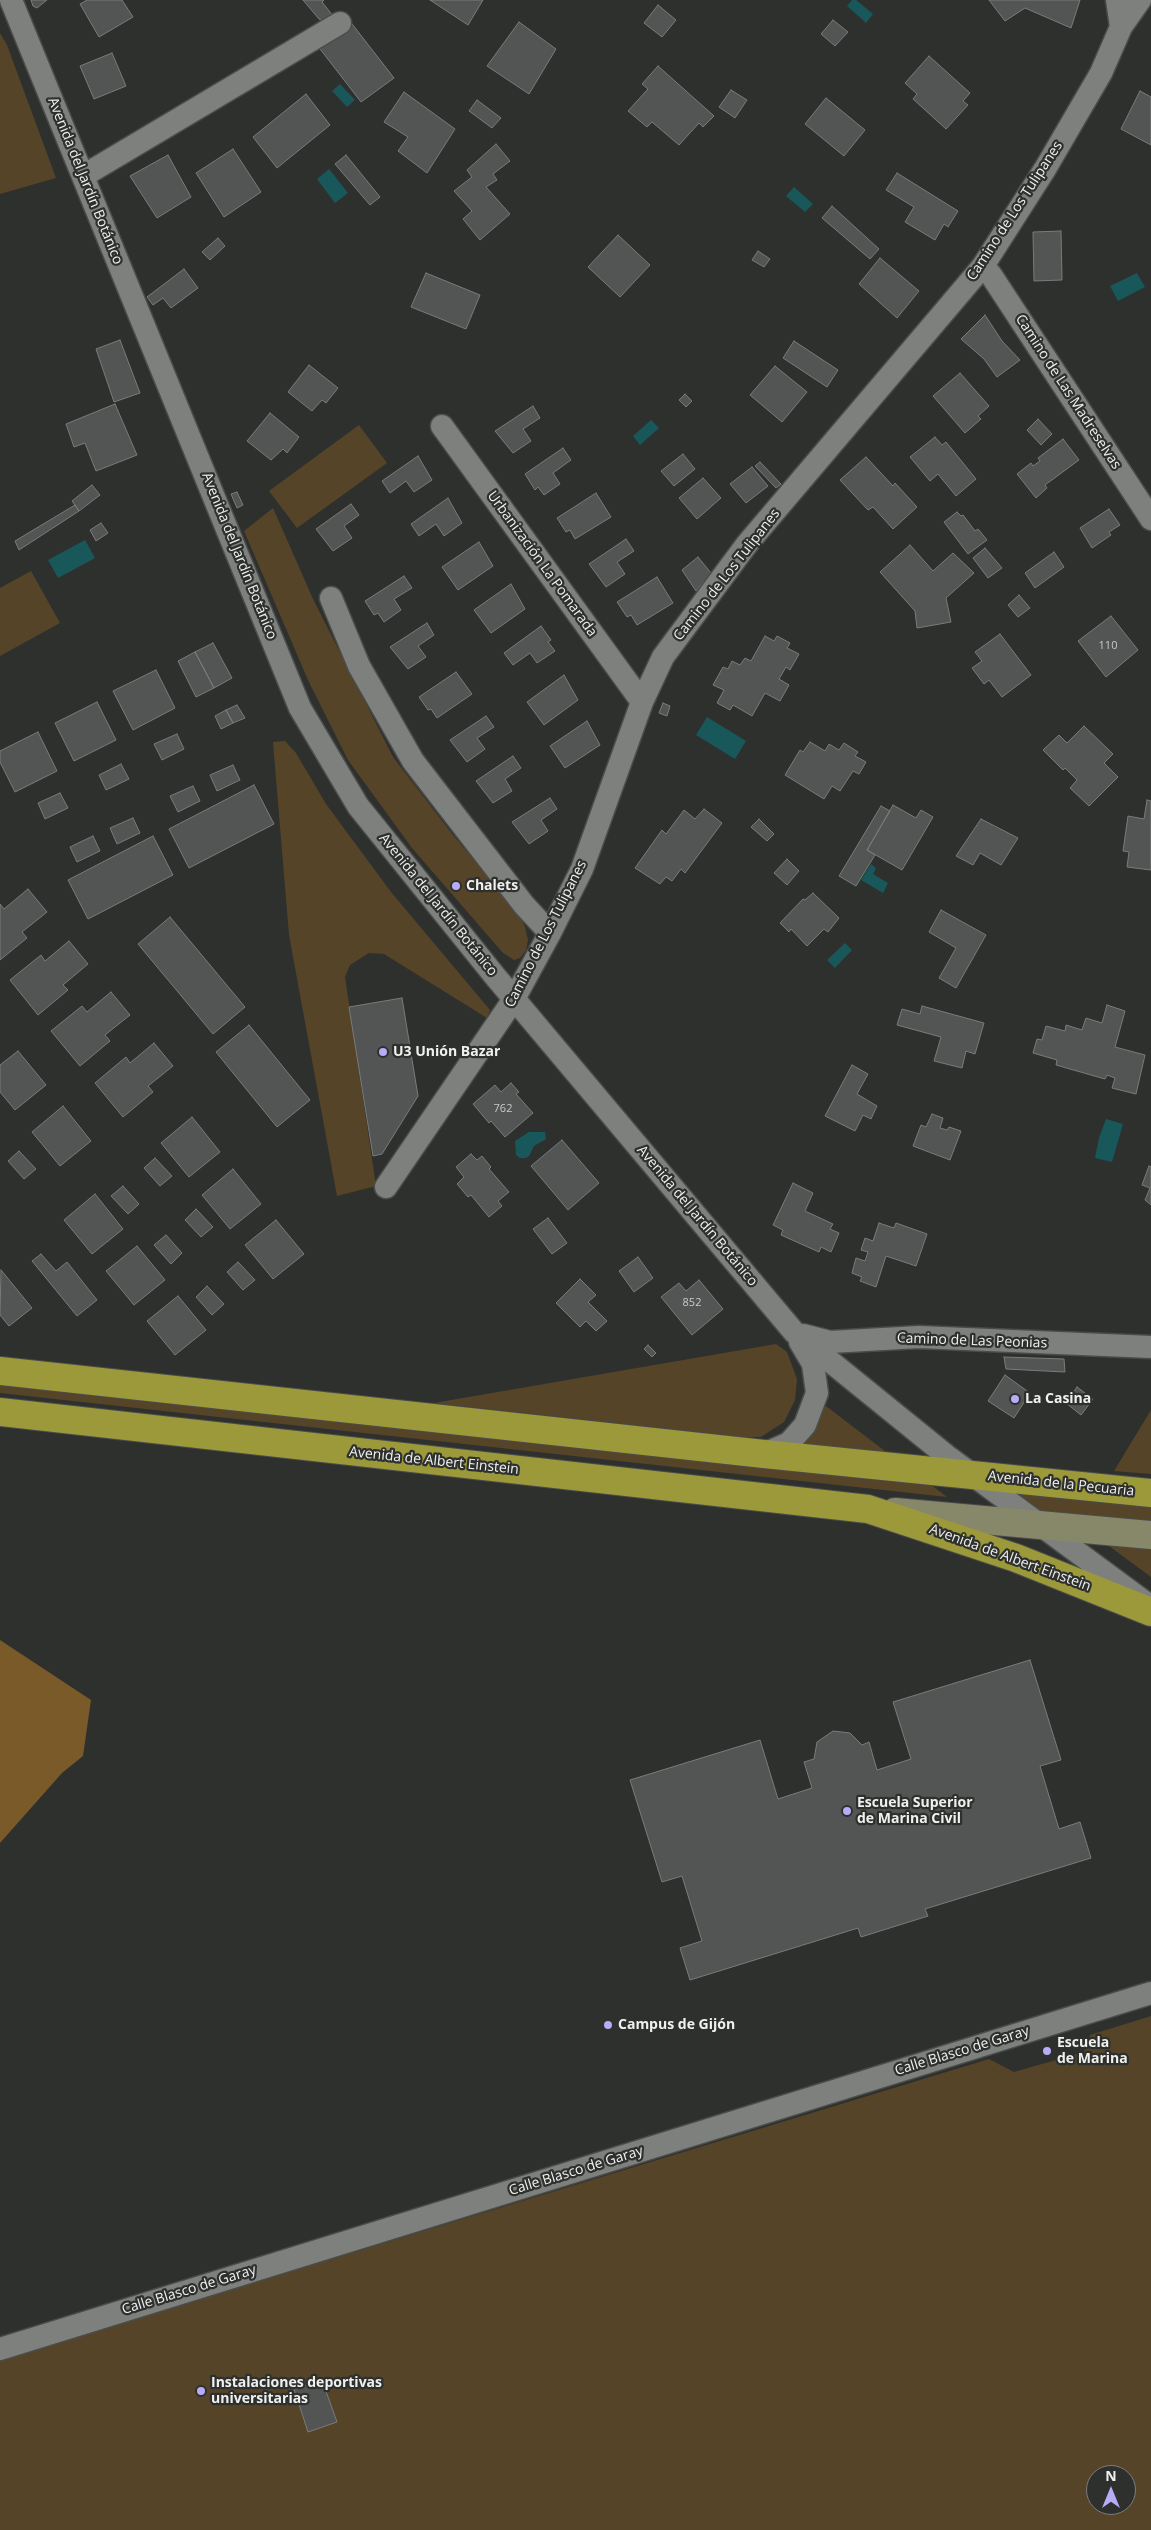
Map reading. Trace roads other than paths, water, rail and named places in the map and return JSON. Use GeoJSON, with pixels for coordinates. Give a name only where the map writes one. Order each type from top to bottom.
{"type":"FeatureCollection","features":[{"type":"Feature","properties":{"kind":"highway"},"geometry":{"type":"LineString","coordinates":[[0,1371],[764,1454],[971,1474]]}},
{"type":"Feature","properties":{"kind":"highway","name":"Avenida de Albert Einstein"},"geometry":{"type":"LineString","coordinates":[[0,1412],[868,1509],[1016,1558],[1151,1612]]}},
{"type":"Feature","properties":{"kind":"highway","name":"Avenida de la Pecuaria"},"geometry":{"type":"LineString","coordinates":[[971,1474],[1020,1481],[1151,1493]]}},
{"type":"Feature","properties":{"kind":"street","name":"Avenida del Jardín Botánico"},"geometry":{"type":"LineString","coordinates":[[11,0],[300,708],[358,806],[514,999],[794,1332],[893,1414],[971,1474],[1039,1526],[1151,1606]]}},
{"type":"Feature","properties":{"kind":"street"},"geometry":{"type":"LineString","coordinates":[[1117,0],[1121,27]]}},
{"type":"Feature","properties":{"kind":"street","name":"Camino de Los Tulipanes"},"geometry":{"type":"LineString","coordinates":[[386,1187],[514,999],[550,932],[582,869],[642,702],[663,658],[747,544],[982,266],[1044,170],[1096,81],[1121,27],[1140,0]]}},
{"type":"Feature","properties":{"kind":"street"},"geometry":{"type":"LineString","coordinates":[[83,176],[340,23]]}},
{"type":"Feature","properties":{"kind":"street","name":"Camino de Las Madreselvas"},"geometry":{"type":"LineString","coordinates":[[982,266],[991,275],[1151,518]]}},
{"type":"Feature","properties":{"kind":"street","name":"Urbanización La Pomarada"},"geometry":{"type":"LineString","coordinates":[[442,426],[642,702]]}},
{"type":"Feature","properties":{"kind":"street"},"geometry":{"type":"LineString","coordinates":[[331,598],[359,666],[413,761],[524,905],[550,932]]}},
{"type":"Feature","properties":{"kind":"street"},"geometry":{"type":"LineString","coordinates":[[764,1454],[789,1444],[806,1425],[816,1393],[813,1364],[794,1332]]}},
{"type":"Feature","properties":{"kind":"street","name":"Camino de Las Peonias"},"geometry":{"type":"LineString","coordinates":[[794,1332],[830,1342],[919,1337],[1151,1347]]}},
{"type":"Feature","properties":{"kind":"street","name":"Avenida de Albert Einstein"},"geometry":{"type":"LineString","coordinates":[[868,1509],[1039,1526]]}},
{"type":"Feature","properties":{"kind":"street"},"geometry":{"type":"LineString","coordinates":[[1039,1526],[1151,1535]]}},
{"type":"Feature","properties":{"kind":"street","name":"Calle Blasco de Garay"},"geometry":{"type":"LineString","coordinates":[[0,2348],[1151,1993]]}},
{"type":"Feature","properties":{"kind":"water"},"geometry":{"type":"Polygon","coordinates":[[[852,0],[856,0],[873,14],[866,23],[847,6],[852,0]]]}},
{"type":"Feature","properties":{"kind":"water"},"geometry":{"type":"Polygon","coordinates":[[[340,84],[355,100],[347,107],[332,91],[340,84]]]}},
{"type":"Feature","properties":{"kind":"water"},"geometry":{"type":"Polygon","coordinates":[[[329,169],[348,193],[335,203],[317,179],[329,169]]]}},
{"type":"Feature","properties":{"kind":"water"},"geometry":{"type":"Polygon","coordinates":[[[794,187],[813,204],[805,212],[786,196],[794,187]]]}},
{"type":"Feature","properties":{"kind":"water"},"geometry":{"type":"Polygon","coordinates":[[[1137,273],[1145,287],[1118,301],[1110,286],[1137,273]]]}},
{"type":"Feature","properties":{"kind":"water"},"geometry":{"type":"Polygon","coordinates":[[[651,420],[659,428],[640,445],[633,436],[651,420]]]}},
{"type":"Feature","properties":{"kind":"water"},"geometry":{"type":"Polygon","coordinates":[[[85,540],[95,558],[58,578],[48,560],[85,540]]]}},
{"type":"Feature","properties":{"kind":"water"},"geometry":{"type":"Polygon","coordinates":[[[707,717],[746,741],[735,759],[696,735],[707,717]]]}},
{"type":"Feature","properties":{"kind":"water"},"geometry":{"type":"Polygon","coordinates":[[[871,864],[876,868],[873,874],[888,883],[883,893],[861,880],[871,864]]]}},
{"type":"Feature","properties":{"kind":"water"},"geometry":{"type":"Polygon","coordinates":[[[845,943],[852,950],[835,968],[827,960],[845,943]]]}},
{"type":"Feature","properties":{"kind":"water"},"geometry":{"type":"Polygon","coordinates":[[[1106,1119],[1123,1124],[1112,1162],[1095,1158],[1099,1138],[1106,1119]]]}},
{"type":"Feature","properties":{"kind":"water"},"geometry":{"type":"Polygon","coordinates":[[[529,1132],[545,1132],[546,1139],[534,1146],[529,1156],[520,1158],[516,1155],[515,1141],[529,1132]]]}},
{"type":"Feature","properties":{"kind":"place","name":"Chalets"},"geometry":{"type":"Point","coordinates":[456,886]}},
{"type":"Feature","properties":{"kind":"place","name":"U3 Unión Bazar"},"geometry":{"type":"Point","coordinates":[383,1052]}},
{"type":"Feature","properties":{"kind":"place","name":"La Casina"},"geometry":{"type":"Point","coordinates":[1015,1399]}},
{"type":"Feature","properties":{"kind":"place","name":"Escuela Superior de Marina Civil"},"geometry":{"type":"Point","coordinates":[847,1811]}},
{"type":"Feature","properties":{"kind":"place","name":"Campus de Gijón"},"geometry":{"type":"Point","coordinates":[608,2025]}},
{"type":"Feature","properties":{"kind":"place","name":"Escuela de Marina"},"geometry":{"type":"Point","coordinates":[1047,2051]}},
{"type":"Feature","properties":{"kind":"place","name":"Instalaciones deportivas universitarias"},"geometry":{"type":"Point","coordinates":[201,2391]}}]}
